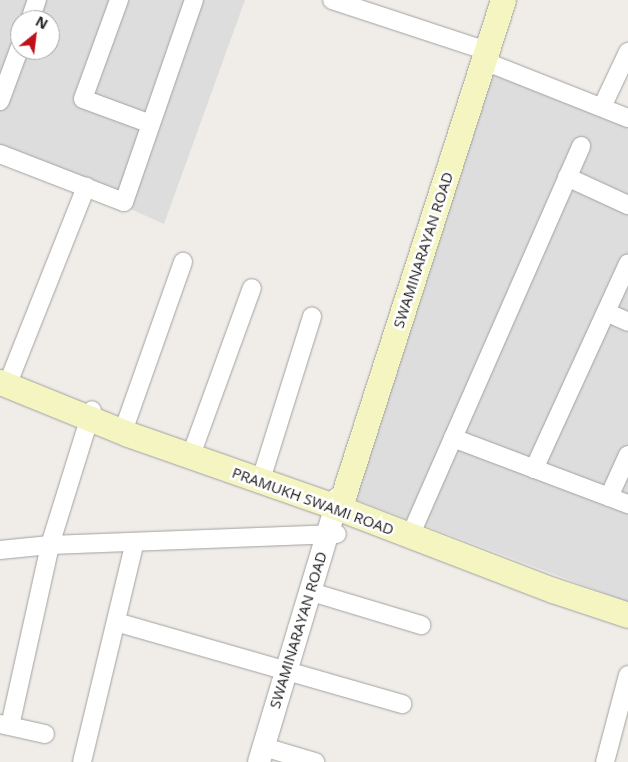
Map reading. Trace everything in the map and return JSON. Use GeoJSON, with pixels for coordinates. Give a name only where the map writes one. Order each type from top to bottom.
{"type":"FeatureCollection","features":[{"type":"Feature","properties":{"kind":"main road","name":"SWAMINARAYAN ROAD"},"geometry":{"type":"LineString","coordinates":[[341,504],[503,0]]}},
{"type":"Feature","properties":{"kind":"main road","name":"PRAMUKH SWAMI ROAD"},"geometry":{"type":"LineString","coordinates":[[3,378],[259,482],[414,526],[628,606]]}},
{"type":"Feature","properties":{"kind":"main road","name":"PRAMUKH SWAMI ROAD"},"geometry":{"type":"LineString","coordinates":[[91,414],[126,423],[194,447],[553,590],[628,615]]}},
{"type":"Feature","properties":{"kind":"street"},"geometry":{"type":"LineString","coordinates":[[119,0],[83,99],[151,124]]}},
{"type":"Feature","properties":{"kind":"street"},"geometry":{"type":"LineString","coordinates":[[0,154],[124,202],[194,0]]}},
{"type":"Feature","properties":{"kind":"street"},"geometry":{"type":"LineString","coordinates":[[332,0],[486,56],[628,118]]}},
{"type":"Feature","properties":{"kind":"street"},"geometry":{"type":"LineString","coordinates":[[602,107],[628,52]]}},
{"type":"Feature","properties":{"kind":"street"},"geometry":{"type":"LineString","coordinates":[[0,101],[15,60]]}},
{"type":"Feature","properties":{"kind":"street"},"geometry":{"type":"LineString","coordinates":[[414,526],[581,146]]}},
{"type":"Feature","properties":{"kind":"street"},"geometry":{"type":"LineString","coordinates":[[567,177],[628,205]]}},
{"type":"Feature","properties":{"kind":"street"},"geometry":{"type":"LineString","coordinates":[[3,378],[86,187]]}},
{"type":"Feature","properties":{"kind":"street"},"geometry":{"type":"LineString","coordinates":[[126,423],[182,262]]}},
{"type":"Feature","properties":{"kind":"street"},"geometry":{"type":"LineString","coordinates":[[534,469],[628,264]]}},
{"type":"Feature","properties":{"kind":"street"},"geometry":{"type":"LineString","coordinates":[[194,447],[252,288]]}},
{"type":"Feature","properties":{"kind":"street"},"geometry":{"type":"LineString","coordinates":[[606,312],[628,322]]}},
{"type":"Feature","properties":{"kind":"street"},"geometry":{"type":"LineString","coordinates":[[263,473],[312,317]]}},
{"type":"Feature","properties":{"kind":"street"},"geometry":{"type":"LineString","coordinates":[[45,734],[5,725],[50,545],[91,414]]}},
{"type":"Feature","properties":{"kind":"street"},"geometry":{"type":"LineString","coordinates":[[453,438],[628,504]]}},
{"type":"Feature","properties":{"kind":"street"},"geometry":{"type":"LineString","coordinates":[[609,497],[628,455]]}},
{"type":"Feature","properties":{"kind":"street","name":"SWAMINARAYAN ROAD"},"geometry":{"type":"LineString","coordinates":[[268,758],[291,671],[341,504]]}},
{"type":"Feature","properties":{"kind":"street"},"geometry":{"type":"LineString","coordinates":[[0,550],[50,545],[332,534]]}},
{"type":"Feature","properties":{"kind":"street","name":"SWAMINARAYAN ROAD"},"geometry":{"type":"LineString","coordinates":[[291,671],[318,594],[332,534]]}},
{"type":"Feature","properties":{"kind":"street"},"geometry":{"type":"LineString","coordinates":[[82,762],[136,542]]}},
{"type":"Feature","properties":{"kind":"street"},"geometry":{"type":"LineString","coordinates":[[318,594],[421,625]]}},
{"type":"Feature","properties":{"kind":"street"},"geometry":{"type":"LineString","coordinates":[[116,622],[402,704]]}},
{"type":"Feature","properties":{"kind":"street"},"geometry":{"type":"LineString","coordinates":[[606,762],[628,675]]}},
{"type":"Feature","properties":{"kind":"street"},"geometry":{"type":"LineString","coordinates":[[268,758],[315,762]]}},
{"type":"Feature","properties":{"kind":"shaded area"},"geometry":{"type":"Polygon","coordinates":[[[0,0],[245,0],[164,224],[0,151],[0,0]]]}},
{"type":"Feature","properties":{"kind":"shaded area"},"geometry":{"type":"Polygon","coordinates":[[[490,72],[628,124],[628,602],[354,499],[490,72]]]}}]}
